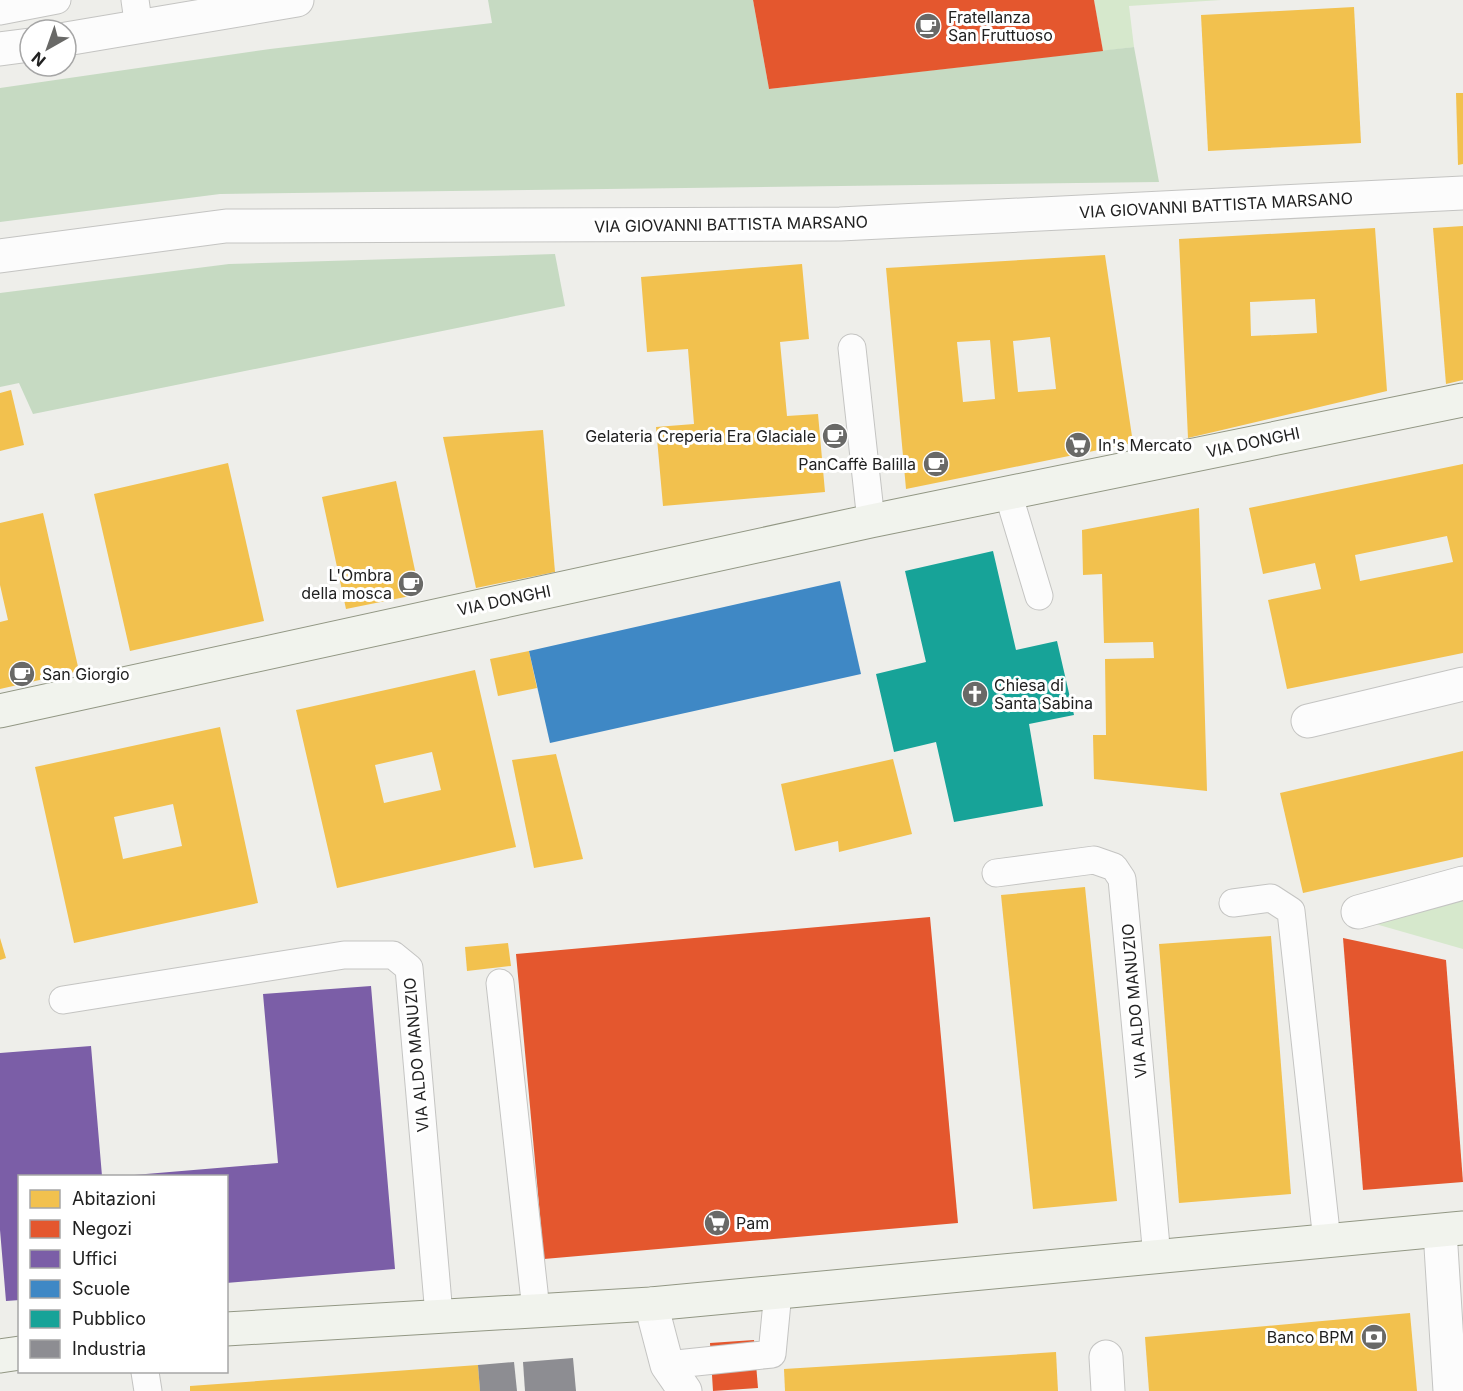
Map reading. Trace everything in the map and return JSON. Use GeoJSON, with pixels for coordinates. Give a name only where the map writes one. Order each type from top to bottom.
{"type":"FeatureCollection","features":[{"type":"Feature","properties":{"kind":"street"},"geometry":{"type":"LineString","coordinates":[[78,35],[137,14],[297,0]]}},
{"type":"Feature","properties":{"kind":"street"},"geometry":{"type":"LineString","coordinates":[[0,49],[18,47]]}},
{"type":"Feature","properties":{"kind":"street","name":"VIA GIOVANNI BATTISTA MARSANO"},"geometry":{"type":"LineString","coordinates":[[0,256],[226,226],[840,224],[1463,192]]}},
{"type":"Feature","properties":{"kind":"street","name":"VIA DONGHI"},"geometry":{"type":"LineString","coordinates":[[0,711],[871,521],[1463,400]]}},
{"type":"Feature","properties":{"kind":"street"},"geometry":{"type":"LineString","coordinates":[[1308,721],[1463,684]]}},
{"type":"Feature","properties":{"kind":"street"},"geometry":{"type":"LineString","coordinates":[[1358,912],[1463,883]]}},
{"type":"Feature","properties":{"kind":"street"},"geometry":{"type":"LineString","coordinates":[[228,1329],[651,1304],[1451,1229],[1450,1391]]}},
{"type":"Feature","properties":{"kind":"street"},"geometry":{"type":"LineString","coordinates":[[651,1304],[676,1378]]}},
{"type":"Feature","properties":{"kind":"street"},"geometry":{"type":"LineString","coordinates":[[0,1356],[18,1353]]}},
{"type":"Feature","properties":{"kind":"street"},"geometry":{"type":"LineString","coordinates":[[1106,1357],[1108,1391]]}},
{"type":"Feature","properties":{"kind":"lane"},"geometry":{"type":"LineString","coordinates":[[0,10],[57,0]]}},
{"type":"Feature","properties":{"kind":"lane"},"geometry":{"type":"LineString","coordinates":[[852,348],[871,521]]}},
{"type":"Feature","properties":{"kind":"lane"},"geometry":{"type":"LineString","coordinates":[[1008,493],[1039,596]]}},
{"type":"Feature","properties":{"kind":"lane","name":"VIA ALDO MANUZIO"},"geometry":{"type":"LineString","coordinates":[[996,873],[1094,860],[1114,867],[1122,879],[1157,1257]]}},
{"type":"Feature","properties":{"kind":"lane"},"geometry":{"type":"LineString","coordinates":[[1233,903],[1270,898],[1291,911],[1327,1241]]}},
{"type":"Feature","properties":{"kind":"lane","name":"VIA ALDO MANUZIO"},"geometry":{"type":"LineString","coordinates":[[63,1000],[344,955],[393,955],[409,968],[439,1315]]}},
{"type":"Feature","properties":{"kind":"lane"},"geometry":{"type":"LineString","coordinates":[[500,983],[536,1310]]}},
{"type":"Feature","properties":{"kind":"lane"},"geometry":{"type":"LineString","coordinates":[[676,1378],[772,1354],[778,1292]]}},
{"type":"Feature","properties":{"kind":"lane"},"geometry":{"type":"LineString","coordinates":[[145,1373],[148,1391]]}},
{"type":"Feature","properties":{"kind":"green space"},"geometry":{"type":"Polygon","coordinates":[[[488,0],[753,0],[769,89],[1134,47],[1159,182],[220,194],[0,222],[0,88],[270,49],[492,23],[488,0]]]}},
{"type":"Feature","properties":{"kind":"green space"},"geometry":{"type":"Polygon","coordinates":[[[1094,0],[1221,0],[1129,6],[1134,47],[1103,51],[1094,0]]]}},
{"type":"Feature","properties":{"kind":"green space"},"geometry":{"type":"Polygon","coordinates":[[[555,254],[565,306],[33,414],[19,383],[0,387],[0,293],[229,264],[555,254]]]}},
{"type":"Feature","properties":{"kind":"green space"},"geometry":{"type":"Polygon","coordinates":[[[1463,900],[1463,949],[1372,923],[1463,900]]]}},
{"type":"Feature","properties":{"kind":"building: Abitazioni"},"geometry":{"type":"Polygon","coordinates":[[[1354,7],[1361,143],[1208,151],[1201,15],[1354,7]]]}},
{"type":"Feature","properties":{"kind":"building: Abitazioni"},"geometry":{"type":"Polygon","coordinates":[[[1456,93],[1463,93],[1463,164],[1458,165],[1456,93]]]}},
{"type":"Feature","properties":{"kind":"building: Abitazioni"},"geometry":{"type":"Polygon","coordinates":[[[1463,226],[1463,380],[1446,384],[1433,228],[1463,226]]]}},
{"type":"Feature","properties":{"kind":"building: Abitazioni"},"geometry":{"type":"Polygon","coordinates":[[[1375,228],[1387,391],[1188,438],[1179,239],[1375,228]],[[1315,299],[1250,302],[1251,336],[1317,333],[1315,299]]]}},
{"type":"Feature","properties":{"kind":"building: Abitazioni"},"geometry":{"type":"Polygon","coordinates":[[[1105,255],[1133,443],[906,489],[886,268],[1105,255]],[[1050,337],[1013,341],[1018,392],[1056,389],[1050,337]],[[990,340],[957,342],[963,402],[995,399],[990,340]]]}},
{"type":"Feature","properties":{"kind":"building: Abitazioni"},"geometry":{"type":"Polygon","coordinates":[[[802,264],[809,339],[780,342],[787,416],[818,414],[825,492],[663,506],[656,427],[694,424],[688,349],[647,352],[641,277],[802,264]]]}},
{"type":"Feature","properties":{"kind":"building: Abitazioni"},"geometry":{"type":"Polygon","coordinates":[[[11,390],[24,445],[0,451],[0,393],[11,390]]]}},
{"type":"Feature","properties":{"kind":"building: Abitazioni"},"geometry":{"type":"Polygon","coordinates":[[[543,430],[555,572],[476,588],[443,437],[543,430]]]}},
{"type":"Feature","properties":{"kind":"building: Abitazioni"},"geometry":{"type":"Polygon","coordinates":[[[228,463],[264,621],[130,651],[94,494],[228,463]]]}},
{"type":"Feature","properties":{"kind":"building: Abitazioni"},"geometry":{"type":"Polygon","coordinates":[[[1463,464],[1463,653],[1287,689],[1268,600],[1321,589],[1315,563],[1263,574],[1249,508],[1463,464]],[[1447,536],[1355,555],[1360,581],[1453,562],[1447,536]]]}},
{"type":"Feature","properties":{"kind":"building: Abitazioni"},"geometry":{"type":"Polygon","coordinates":[[[396,481],[420,594],[346,609],[322,497],[396,481]]]}},
{"type":"Feature","properties":{"kind":"building: Abitazioni"},"geometry":{"type":"Polygon","coordinates":[[[1199,508],[1207,791],[1094,779],[1093,735],[1106,735],[1105,659],[1154,658],[1153,642],[1104,643],[1102,574],[1083,575],[1082,530],[1199,508]]]}},
{"type":"Feature","properties":{"kind":"building: Abitazioni"},"geometry":{"type":"Polygon","coordinates":[[[43,513],[79,671],[0,689],[0,622],[8,620],[0,585],[0,523],[43,513]]]}},
{"type":"Feature","properties":{"kind":"building: Abitazioni"},"geometry":{"type":"Polygon","coordinates":[[[529,651],[537,688],[498,696],[490,659],[529,651]]]}},
{"type":"Feature","properties":{"kind":"building: Abitazioni"},"geometry":{"type":"Polygon","coordinates":[[[475,670],[516,847],[337,888],[296,710],[475,670]],[[432,752],[375,765],[384,803],[441,790],[432,752]]]}},
{"type":"Feature","properties":{"kind":"building: Abitazioni"},"geometry":{"type":"Polygon","coordinates":[[[220,727],[258,903],[74,943],[35,767],[220,727]],[[173,804],[114,817],[123,859],[182,846],[173,804]]]}},
{"type":"Feature","properties":{"kind":"building: Abitazioni"},"geometry":{"type":"Polygon","coordinates":[[[1463,751],[1463,857],[1303,893],[1280,793],[1463,751]]]}},
{"type":"Feature","properties":{"kind":"building: Abitazioni"},"geometry":{"type":"Polygon","coordinates":[[[556,754],[583,859],[534,868],[512,760],[556,754]]]}},
{"type":"Feature","properties":{"kind":"building: Abitazioni"},"geometry":{"type":"Polygon","coordinates":[[[893,759],[912,834],[839,852],[838,841],[795,851],[781,784],[893,759]]]}},
{"type":"Feature","properties":{"kind":"building: Abitazioni"},"geometry":{"type":"Polygon","coordinates":[[[1085,887],[1117,1201],[1033,1209],[1001,895],[1085,887]]]}},
{"type":"Feature","properties":{"kind":"building: Abitazioni"},"geometry":{"type":"Polygon","coordinates":[[[1271,936],[1291,1194],[1179,1203],[1159,944],[1271,936]]]}},
{"type":"Feature","properties":{"kind":"building: Abitazioni"},"geometry":{"type":"Polygon","coordinates":[[[0,938],[6,958],[0,960],[0,938]]]}},
{"type":"Feature","properties":{"kind":"building: Abitazioni"},"geometry":{"type":"Polygon","coordinates":[[[508,943],[511,966],[467,971],[465,947],[508,943]]]}},
{"type":"Feature","properties":{"kind":"building: Abitazioni"},"geometry":{"type":"Polygon","coordinates":[[[1410,1313],[1417,1391],[1149,1391],[1145,1337],[1410,1313]]]}},
{"type":"Feature","properties":{"kind":"building: Abitazioni"},"geometry":{"type":"Polygon","coordinates":[[[1056,1352],[1058,1391],[785,1391],[784,1369],[1056,1352]]]}},
{"type":"Feature","properties":{"kind":"building: Abitazioni"},"geometry":{"type":"Polygon","coordinates":[[[478,1365],[480,1391],[190,1391],[190,1386],[478,1365]]]}},
{"type":"Feature","properties":{"kind":"building: Negozi","name":"Fratellanza San Fruttuoso"},"geometry":{"type":"Polygon","coordinates":[[[753,0],[1094,0],[1103,51],[769,89],[753,0]]]}},
{"type":"Feature","properties":{"kind":"building: Negozi"},"geometry":{"type":"Polygon","coordinates":[[[930,917],[958,1223],[544,1259],[516,954],[930,917]]]}},
{"type":"Feature","properties":{"kind":"building: Negozi"},"geometry":{"type":"Polygon","coordinates":[[[1343,938],[1446,960],[1463,1182],[1363,1190],[1343,938]]]}},
{"type":"Feature","properties":{"kind":"building: Negozi"},"geometry":{"type":"Polygon","coordinates":[[[754,1340],[758,1388],[713,1391],[710,1343],[754,1340]]]}},
{"type":"Feature","properties":{"kind":"building: Uffici"},"geometry":{"type":"Polygon","coordinates":[[[371,986],[395,1269],[228,1283],[228,1175],[134,1175],[278,1163],[263,994],[371,986]]]}},
{"type":"Feature","properties":{"kind":"building: Uffici"},"geometry":{"type":"Polygon","coordinates":[[[91,1046],[102,1175],[18,1175],[18,1300],[6,1301],[0,1230],[0,1053],[91,1046]]]}},
{"type":"Feature","properties":{"kind":"building: Scuole"},"geometry":{"type":"Polygon","coordinates":[[[840,581],[861,674],[550,743],[529,651],[840,581]]]}},
{"type":"Feature","properties":{"kind":"building: Pubblico","name":"Chiesa di Santa Sabina"},"geometry":{"type":"Polygon","coordinates":[[[993,551],[1016,650],[1057,641],[1074,715],[1029,724],[1043,806],[954,822],[936,742],[894,752],[876,674],[926,662],[905,571],[993,551]]]}},
{"type":"Feature","properties":{"kind":"building: Industria"},"geometry":{"type":"Polygon","coordinates":[[[573,1358],[576,1391],[525,1391],[523,1362],[573,1358]]]}},
{"type":"Feature","properties":{"kind":"building: Industria"},"geometry":{"type":"Polygon","coordinates":[[[514,1362],[517,1391],[480,1391],[478,1365],[514,1362]]]}},
{"type":"Feature","properties":{"kind":"place","name":"Fratellanza San Fruttuoso"},"geometry":{"type":"Point","coordinates":[928,26]}},
{"type":"Feature","properties":{"kind":"place","name":"Gelateria Creperia Era Glaciale"},"geometry":{"type":"Point","coordinates":[835,436]}},
{"type":"Feature","properties":{"kind":"place","name":"In's Mercato"},"geometry":{"type":"Point","coordinates":[1078,445]}},
{"type":"Feature","properties":{"kind":"place","name":"PanCaffè Balilla"},"geometry":{"type":"Point","coordinates":[936,464]}},
{"type":"Feature","properties":{"kind":"place","name":"L'Ombra della mosca"},"geometry":{"type":"Point","coordinates":[411,584]}},
{"type":"Feature","properties":{"kind":"place","name":"San Giorgio"},"geometry":{"type":"Point","coordinates":[22,674]}},
{"type":"Feature","properties":{"kind":"place","name":"Chiesa di Santa Sabina"},"geometry":{"type":"Point","coordinates":[975,694]}},
{"type":"Feature","properties":{"kind":"place","name":"Pam"},"geometry":{"type":"Point","coordinates":[717,1223]}},
{"type":"Feature","properties":{"kind":"place","name":"Banco BPM"},"geometry":{"type":"Point","coordinates":[1374,1337]}}]}
